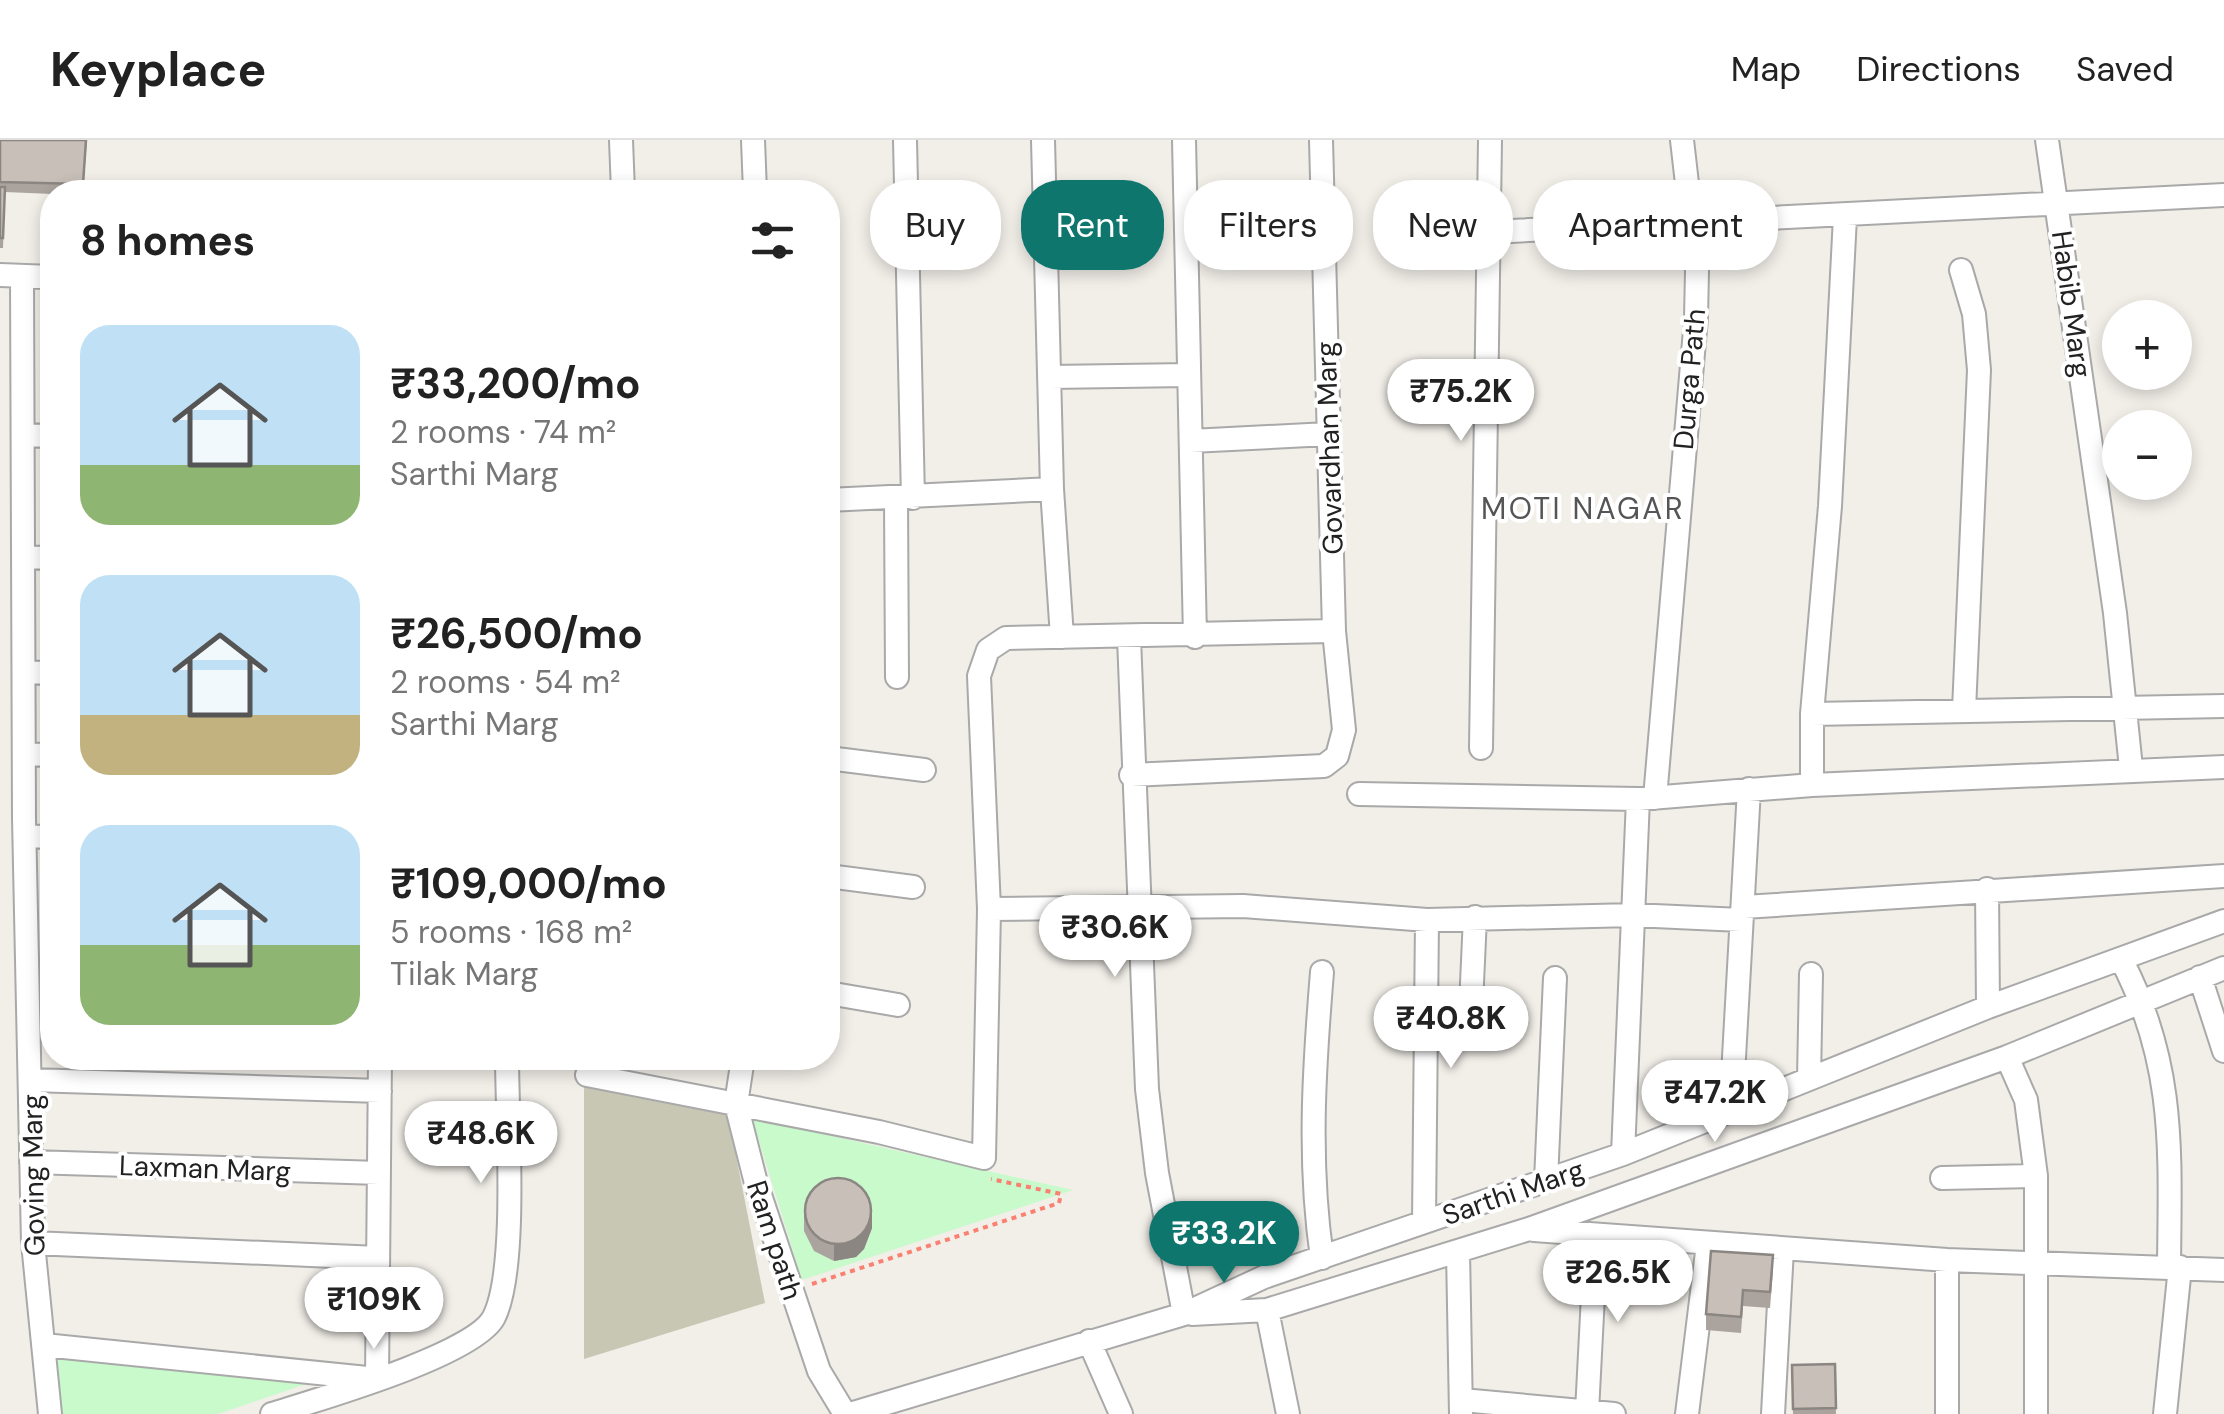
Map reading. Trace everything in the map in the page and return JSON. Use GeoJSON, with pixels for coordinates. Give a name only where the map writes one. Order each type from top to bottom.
{"type":"FeatureCollection","features":[{"type":"Feature","properties":{"kind":"street"},"geometry":{"type":"LineString","coordinates":[[621,140],[623,180]]}},
{"type":"Feature","properties":{"kind":"street"},"geometry":{"type":"LineString","coordinates":[[753,140],[755,180]]}},
{"type":"Feature","properties":{"kind":"street"},"geometry":{"type":"LineString","coordinates":[[897,677],[905,498],[906,140]]}},
{"type":"Feature","properties":{"kind":"street"},"geometry":{"type":"LineString","coordinates":[[1043,140],[1052,489],[1062,637]]}},
{"type":"Feature","properties":{"kind":"street"},"geometry":{"type":"LineString","coordinates":[[1184,140],[1195,636]]}},
{"type":"Feature","properties":{"kind":"street","name":"Govardhan Marg"},"geometry":{"type":"LineString","coordinates":[[1131,776],[1324,766],[1337,756],[1344,730],[1334,631],[1321,140]]}},
{"type":"Feature","properties":{"kind":"street"},"geometry":{"type":"LineString","coordinates":[[1490,140],[1490,180]]}},
{"type":"Feature","properties":{"kind":"street","name":"Durga Path"},"geometry":{"type":"LineString","coordinates":[[1682,140],[1687,180]]}},
{"type":"Feature","properties":{"kind":"street","name":"Habib Marg"},"geometry":{"type":"LineString","coordinates":[[2047,140],[2126,707],[2131,768]]}},
{"type":"Feature","properties":{"kind":"street"},"geometry":{"type":"LineString","coordinates":[[1778,219],[2224,195]]}},
{"type":"Feature","properties":{"kind":"street"},"geometry":{"type":"LineString","coordinates":[[1812,784],[1812,714],[1830,506],[1845,217]]}},
{"type":"Feature","properties":{"kind":"street"},"geometry":{"type":"LineString","coordinates":[[1481,748],[1490,270]]}},
{"type":"Feature","properties":{"kind":"street","name":"Durga Path"},"geometry":{"type":"LineString","coordinates":[[1638,1190],[1628,1152],[1634,915],[1696,318],[1694,270]]}},
{"type":"Feature","properties":{"kind":"street"},"geometry":{"type":"LineString","coordinates":[[1961,270],[1974,314],[1979,370],[1964,710]]}},
{"type":"Feature","properties":{"kind":"street"},"geometry":{"type":"LineString","coordinates":[[11,276],[40,277]]}},
{"type":"Feature","properties":{"kind":"street","name":"Goving Marg"},"geometry":{"type":"LineString","coordinates":[[11,276],[23,436],[26,557],[24,826],[33,1243],[50,1414]]}},
{"type":"Feature","properties":{"kind":"street"},"geometry":{"type":"LineString","coordinates":[[1050,376],[1190,375]]}},
{"type":"Feature","properties":{"kind":"street"},"geometry":{"type":"LineString","coordinates":[[1191,441],[1328,434]]}},
{"type":"Feature","properties":{"kind":"street"},"geometry":{"type":"LineString","coordinates":[[23,436],[40,436]]}},
{"type":"Feature","properties":{"kind":"street"},"geometry":{"type":"LineString","coordinates":[[840,500],[1052,489]]}},
{"type":"Feature","properties":{"kind":"street"},"geometry":{"type":"LineString","coordinates":[[26,557],[40,558]]}},
{"type":"Feature","properties":{"kind":"street"},"geometry":{"type":"LineString","coordinates":[[587,1075],[984,1158],[990,908],[980,676],[988,650],[1006,638],[1334,631]]}},
{"type":"Feature","properties":{"kind":"street"},"geometry":{"type":"LineString","coordinates":[[1128,638],[1136,906],[1153,1140],[1184,1314],[1266,1310],[1530,1229],[2007,1057],[2224,968]]}},
{"type":"Feature","properties":{"kind":"street"},"geometry":{"type":"LineString","coordinates":[[26,672],[40,673]]}},
{"type":"Feature","properties":{"kind":"street"},"geometry":{"type":"LineString","coordinates":[[1812,714],[2224,706]]}},
{"type":"Feature","properties":{"kind":"street"},"geometry":{"type":"LineString","coordinates":[[25,754],[40,755]]}},
{"type":"Feature","properties":{"kind":"street"},"geometry":{"type":"LineString","coordinates":[[840,760],[924,770]]}},
{"type":"Feature","properties":{"kind":"street"},"geometry":{"type":"LineString","coordinates":[[1359,794],[1643,806],[1750,789],[1812,784],[2131,768],[2224,768]]}},
{"type":"Feature","properties":{"kind":"street"},"geometry":{"type":"LineString","coordinates":[[1731,1110],[1750,789]]}},
{"type":"Feature","properties":{"kind":"street"},"geometry":{"type":"LineString","coordinates":[[0,818],[40,832]]}},
{"type":"Feature","properties":{"kind":"street"},"geometry":{"type":"LineString","coordinates":[[990,908],[1244,906],[1427,920],[1742,914],[1987,889],[2224,876]]}},
{"type":"Feature","properties":{"kind":"street"},"geometry":{"type":"LineString","coordinates":[[840,878],[913,887]]}},
{"type":"Feature","properties":{"kind":"street"},"geometry":{"type":"LineString","coordinates":[[1987,889],[1988,1008]]}},
{"type":"Feature","properties":{"kind":"street"},"geometry":{"type":"LineString","coordinates":[[28,917],[40,918]]}},
{"type":"Feature","properties":{"kind":"street"},"geometry":{"type":"LineString","coordinates":[[1471,1005],[1475,917]]}},
{"type":"Feature","properties":{"kind":"street"},"geometry":{"type":"LineString","coordinates":[[1424,1222],[1427,920]]}},
{"type":"Feature","properties":{"kind":"street","name":"Sarthi Marg"},"geometry":{"type":"LineString","coordinates":[[848,1414],[922,1405],[1089,1341],[1184,1314],[1235,1288],[1628,1152],[1988,1008],[2224,921]]}},
{"type":"Feature","properties":{"kind":"street"},"geometry":{"type":"LineString","coordinates":[[2121,959],[2142,1000],[2164,1073],[2174,1266],[2165,1414]]}},
{"type":"Feature","properties":{"kind":"street"},"geometry":{"type":"LineString","coordinates":[[1322,972],[1312,1094],[1312,1192],[1322,1258]]}},
{"type":"Feature","properties":{"kind":"street"},"geometry":{"type":"LineString","coordinates":[[1809,1079],[1811,974]]}},
{"type":"Feature","properties":{"kind":"street"},"geometry":{"type":"LineString","coordinates":[[2200,977],[2224,1052]]}},
{"type":"Feature","properties":{"kind":"street"},"geometry":{"type":"LineString","coordinates":[[1546,1181],[1555,978]]}},
{"type":"Feature","properties":{"kind":"street"},"geometry":{"type":"LineString","coordinates":[[840,995],[898,1005]]}},
{"type":"Feature","properties":{"kind":"street"},"geometry":{"type":"LineString","coordinates":[[28,1000],[40,1000]]}},
{"type":"Feature","properties":{"kind":"street"},"geometry":{"type":"LineString","coordinates":[[2007,1057],[2026,1100],[2036,1176],[2036,1414]]}},
{"type":"Feature","properties":{"kind":"street"},"geometry":{"type":"LineString","coordinates":[[377,1380],[380,1070]]}},
{"type":"Feature","properties":{"kind":"street"},"geometry":{"type":"LineString","coordinates":[[272,1414],[377,1380],[462,1344],[494,1320],[507,1271],[507,1070]]}},
{"type":"Feature","properties":{"kind":"street","name":"Ram path"},"geometry":{"type":"LineString","coordinates":[[740,1070],[736,1104],[756,1183],[819,1371],[848,1414]]}},
{"type":"Feature","properties":{"kind":"street"},"geometry":{"type":"LineString","coordinates":[[31,1080],[380,1091]]}},
{"type":"Feature","properties":{"kind":"street","name":"Laxman Marg"},"geometry":{"type":"LineString","coordinates":[[31,1162],[379,1173]]}},
{"type":"Feature","properties":{"kind":"street"},"geometry":{"type":"LineString","coordinates":[[1942,1178],[2036,1176]]}},
{"type":"Feature","properties":{"kind":"street"},"geometry":{"type":"LineString","coordinates":[[1530,1229],[1596,1237],[1947,1260],[2224,1270]]}},
{"type":"Feature","properties":{"kind":"street"},"geometry":{"type":"LineString","coordinates":[[1587,1412],[1596,1237]]}},
{"type":"Feature","properties":{"kind":"street"},"geometry":{"type":"LineString","coordinates":[[33,1243],[378,1258]]}},
{"type":"Feature","properties":{"kind":"street"},"geometry":{"type":"LineString","coordinates":[[1688,1414],[1708,1244]]}},
{"type":"Feature","properties":{"kind":"street"},"geometry":{"type":"LineString","coordinates":[[1773,1414],[1782,1249]]}},
{"type":"Feature","properties":{"kind":"street"},"geometry":{"type":"LineString","coordinates":[[1458,1251],[1462,1407],[1614,1414]]}},
{"type":"Feature","properties":{"kind":"street"},"geometry":{"type":"LineString","coordinates":[[1947,1260],[1947,1414]]}},
{"type":"Feature","properties":{"kind":"street"},"geometry":{"type":"LineString","coordinates":[[1266,1310],[1288,1414]]}},
{"type":"Feature","properties":{"kind":"street"},"geometry":{"type":"LineString","coordinates":[[1089,1341],[1120,1414]]}},
{"type":"Feature","properties":{"kind":"street"},"geometry":{"type":"LineString","coordinates":[[44,1345],[377,1380]]}},
{"type":"Feature","properties":{"kind":"path"},"geometry":{"type":"LineString","coordinates":[[806,1267],[812,1284],[1059,1203],[1062,1194],[986,1178]]}},
{"type":"Feature","properties":{"kind":"shaded area"},"geometry":{"type":"Polygon","coordinates":[[[584,1083],[727,1110],[765,1303],[584,1359],[584,1083]]]}},
{"type":"Feature","properties":{"kind":"green space"},"geometry":{"type":"Polygon","coordinates":[[[752,1118],[1073,1190],[802,1280],[752,1118]]]}},
{"type":"Feature","properties":{"kind":"green space"},"geometry":{"type":"Polygon","coordinates":[[[57,1355],[350,1369],[218,1414],[62,1414],[57,1355]]]}},
{"type":"Feature","properties":{"kind":"building"},"geometry":{"type":"Polygon","coordinates":[[[0,140],[86,140],[83,180],[0,182],[0,140]]]}},
{"type":"Feature","properties":{"kind":"building"},"geometry":{"type":"Polygon","coordinates":[[[0,187],[5,187],[3,238],[0,238],[0,187]]]}},
{"type":"Feature","properties":{"kind":"building"},"geometry":{"type":"Polygon","coordinates":[[[838,1178],[851,1180],[861,1188],[869,1198],[869,1224],[861,1234],[851,1242],[838,1244],[825,1242],[815,1234],[807,1224],[805,1211],[807,1198],[815,1188],[825,1180],[838,1178]]]}},
{"type":"Feature","properties":{"kind":"building"},"geometry":{"type":"Polygon","coordinates":[[[1711,1251],[1773,1255],[1770,1292],[1743,1290],[1741,1317],[1706,1314],[1711,1251]]]}},
{"type":"Feature","properties":{"kind":"building"},"geometry":{"type":"Polygon","coordinates":[[[1835,1364],[1836,1408],[1793,1409],[1792,1365],[1835,1364]]]}},
{"type":"Feature","properties":{"kind":"district","name":"MOTI NAGAR"},"geometry":{"type":"Point","coordinates":[1583,509]}}]}
